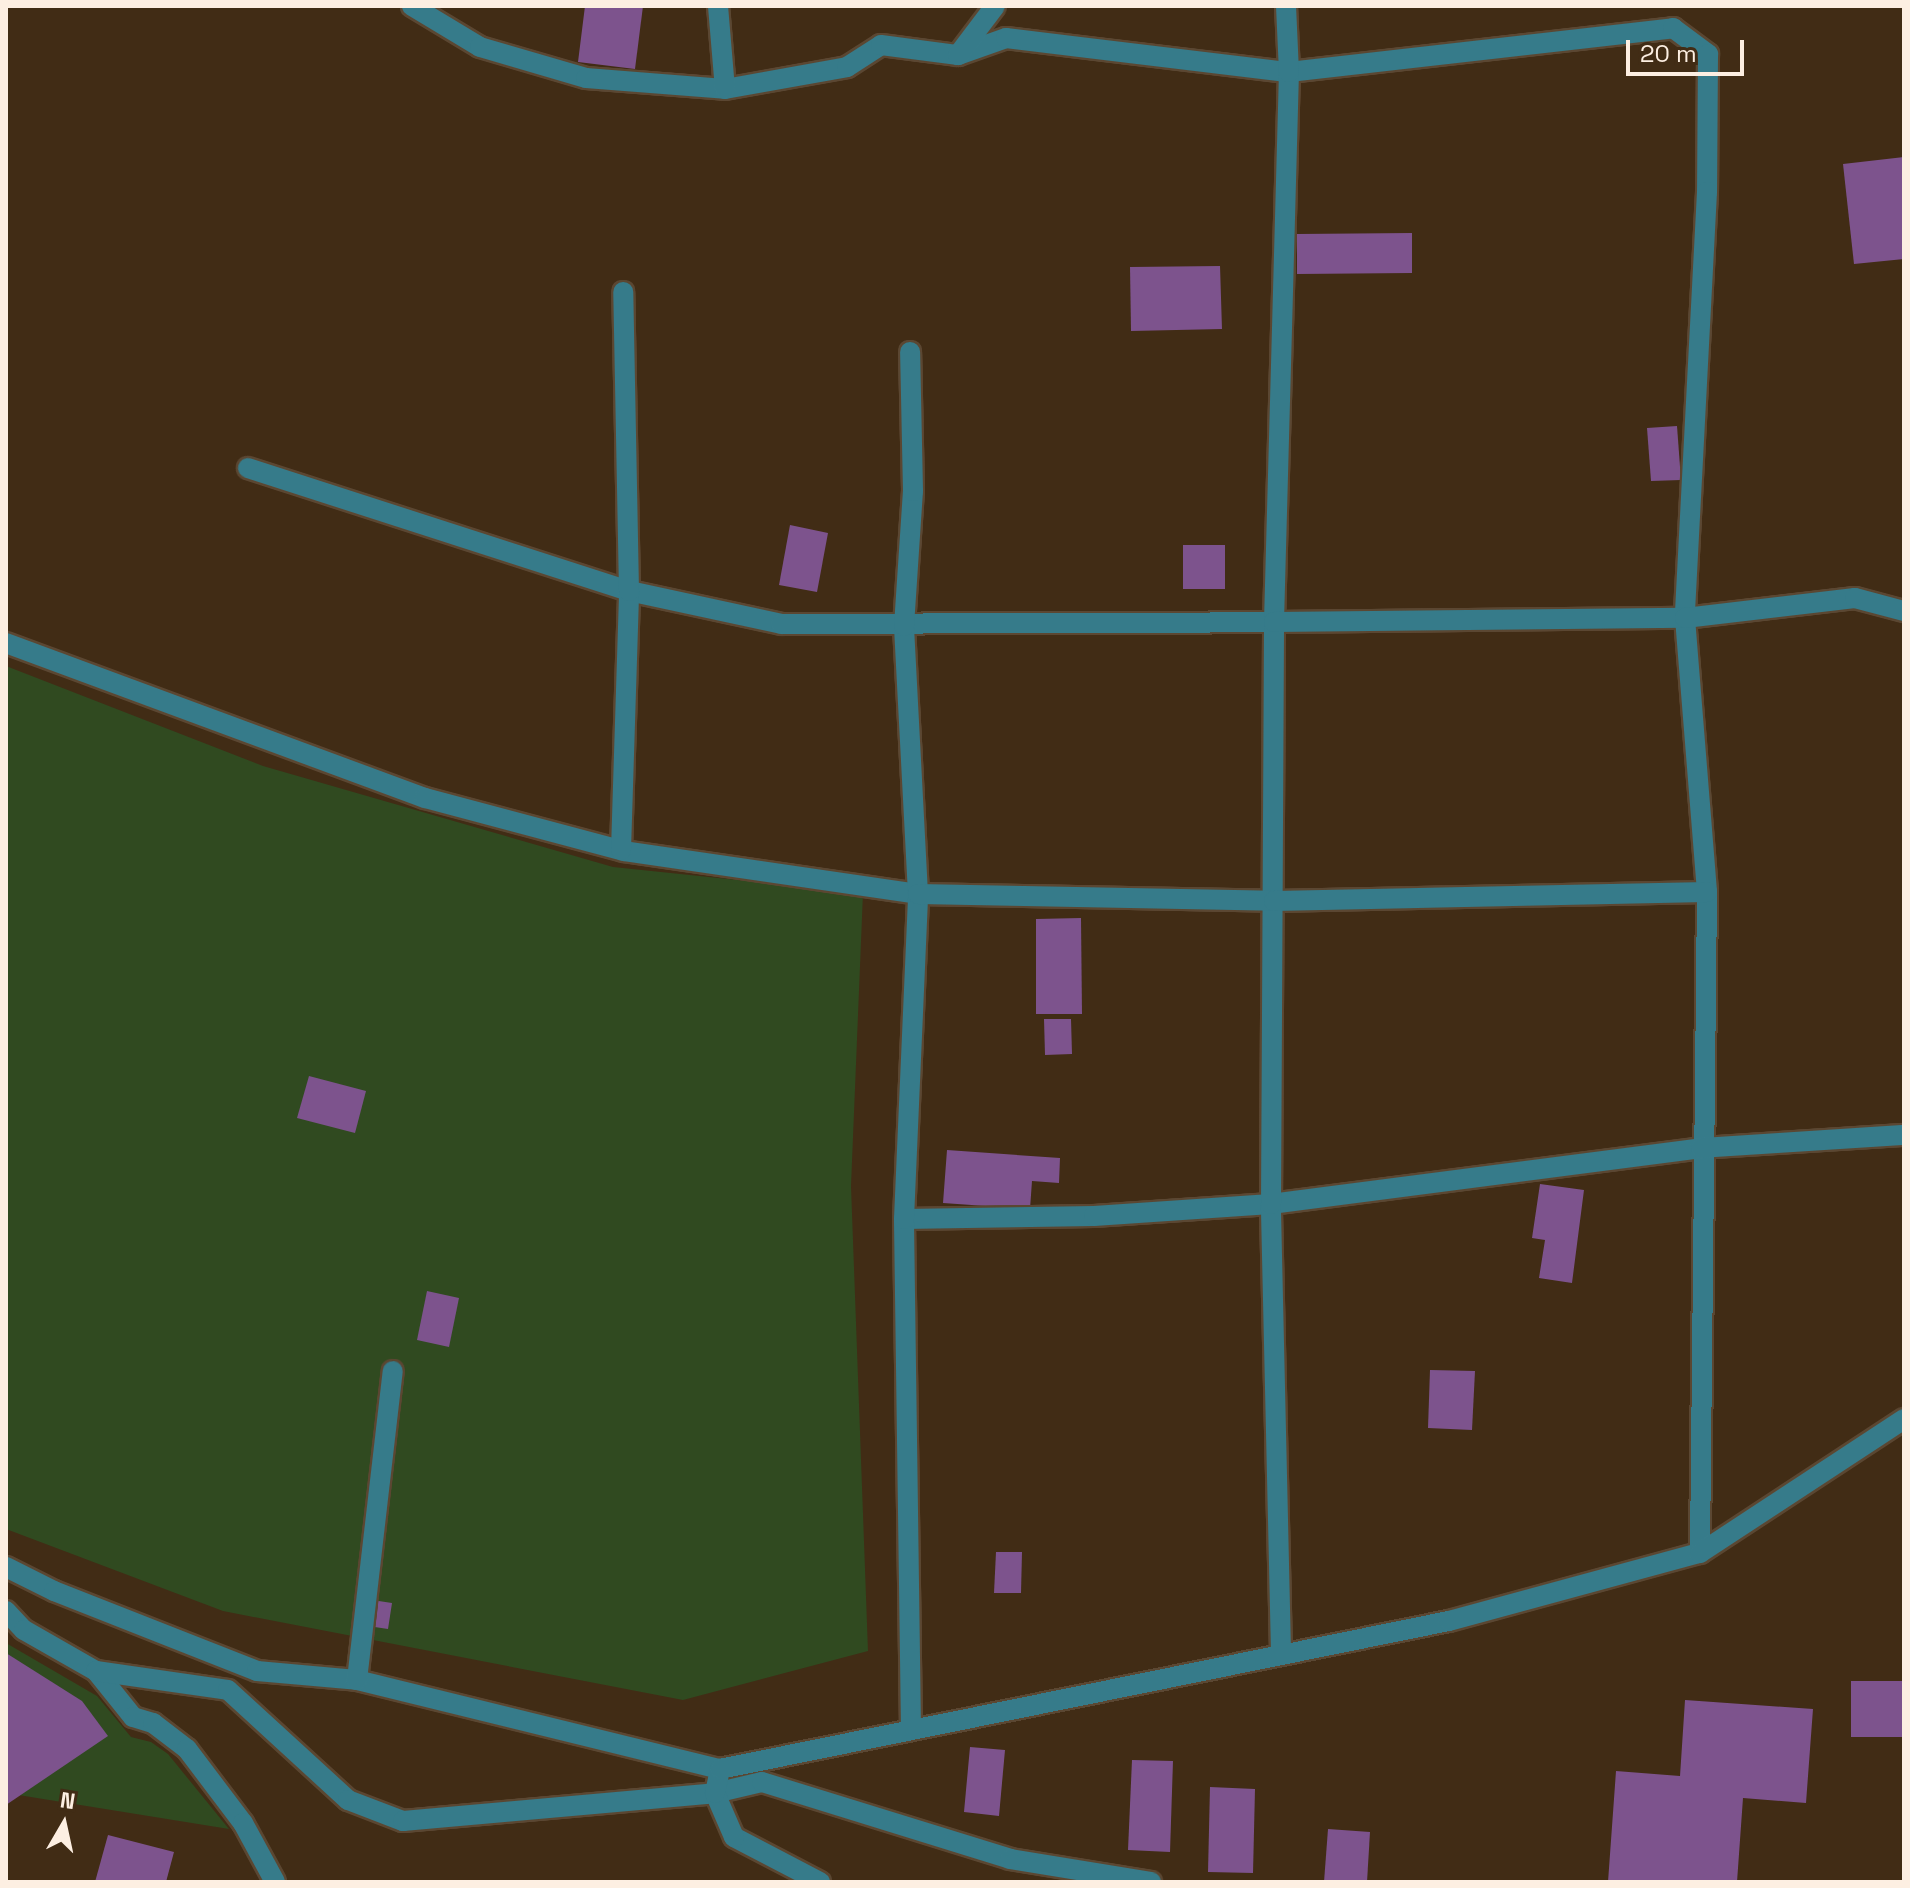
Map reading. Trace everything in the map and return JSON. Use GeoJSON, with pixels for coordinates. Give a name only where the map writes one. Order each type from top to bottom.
{"type":"FeatureCollection","features":[{"type":"Feature","properties":{"kind":"street"},"geometry":{"type":"LineString","coordinates":[[412,6],[480,47],[586,78],[725,89],[847,67],[881,45],[958,55],[1006,38],[1289,72],[1673,28],[1708,54],[1707,192],[1685,618],[1707,892],[1701,1148],[1700,1553]]}},
{"type":"Feature","properties":{"kind":"street"},"geometry":{"type":"LineString","coordinates":[[718,6],[725,89]]}},
{"type":"Feature","properties":{"kind":"street"},"geometry":{"type":"LineString","coordinates":[[958,55],[995,6]]}},
{"type":"Feature","properties":{"kind":"street"},"geometry":{"type":"LineString","coordinates":[[1281,1652],[1271,1204],[1274,622],[1289,72],[1286,6]]}},
{"type":"Feature","properties":{"kind":"street"},"geometry":{"type":"LineString","coordinates":[[621,850],[629,591],[623,292]]}},
{"type":"Feature","properties":{"kind":"street"},"geometry":{"type":"LineString","coordinates":[[910,352],[913,491],[904,626],[918,894],[904,1219],[911,1729]]}},
{"type":"Feature","properties":{"kind":"street"},"geometry":{"type":"LineString","coordinates":[[248,468],[629,591],[781,624],[904,626],[1685,618],[1855,598],[1904,611]]}},
{"type":"Feature","properties":{"kind":"street"},"geometry":{"type":"LineString","coordinates":[[6,643],[425,798],[621,850],[918,894],[1274,901],[1707,892]]}},
{"type":"Feature","properties":{"kind":"street"},"geometry":{"type":"LineString","coordinates":[[904,1219],[1094,1216],[1271,1204],[1701,1148],[1904,1135]]}},
{"type":"Feature","properties":{"kind":"street"},"geometry":{"type":"LineString","coordinates":[[357,1680],[393,1371]]}},
{"type":"Feature","properties":{"kind":"street"},"geometry":{"type":"LineString","coordinates":[[6,1567],[54,1591],[257,1671],[357,1680],[720,1769],[1281,1652],[1449,1621],[1700,1553],[1904,1419]]}},
{"type":"Feature","properties":{"kind":"street"},"geometry":{"type":"LineString","coordinates":[[6,1611],[24,1630],[96,1671],[228,1690],[348,1800],[403,1821],[715,1793],[762,1782],[1010,1859],[1151,1882]]}},
{"type":"Feature","properties":{"kind":"street"},"geometry":{"type":"LineString","coordinates":[[96,1671],[133,1717],[153,1723],[187,1749],[243,1823],[275,1882]]}},
{"type":"Feature","properties":{"kind":"street"},"geometry":{"type":"LineString","coordinates":[[720,1769],[715,1793],[734,1837],[820,1882]]}},
{"type":"Feature","properties":{"kind":"green space"},"geometry":{"type":"Polygon","coordinates":[[[6,666],[263,766],[613,867],[863,893],[851,1186],[868,1651],[683,1700],[223,1611],[6,1529],[6,666]]]}},
{"type":"Feature","properties":{"kind":"green space"},"geometry":{"type":"Polygon","coordinates":[[[6,1643],[97,1696],[131,1737],[151,1742],[168,1754],[229,1829],[6,1793],[6,1643]]]}},
{"type":"Feature","properties":{"kind":"building"},"geometry":{"type":"Polygon","coordinates":[[[585,6],[643,6],[635,69],[578,62],[585,6]]]}},
{"type":"Feature","properties":{"kind":"building"},"geometry":{"type":"Polygon","coordinates":[[[1904,157],[1904,259],[1854,264],[1843,164],[1904,157]]]}},
{"type":"Feature","properties":{"kind":"building"},"geometry":{"type":"Polygon","coordinates":[[[1412,233],[1412,273],[1297,274],[1297,234],[1412,233]]]}},
{"type":"Feature","properties":{"kind":"building"},"geometry":{"type":"Polygon","coordinates":[[[1220,266],[1222,329],[1131,331],[1130,267],[1220,266]]]}},
{"type":"Feature","properties":{"kind":"building"},"geometry":{"type":"Polygon","coordinates":[[[1677,426],[1681,480],[1651,481],[1647,428],[1677,426]]]}},
{"type":"Feature","properties":{"kind":"building"},"geometry":{"type":"Polygon","coordinates":[[[790,525],[828,533],[817,592],[779,585],[790,525]]]}},
{"type":"Feature","properties":{"kind":"building"},"geometry":{"type":"Polygon","coordinates":[[[1183,545],[1225,545],[1225,589],[1183,589],[1183,545]]]}},
{"type":"Feature","properties":{"kind":"building"},"geometry":{"type":"Polygon","coordinates":[[[1081,918],[1082,1014],[1036,1014],[1036,919],[1081,918]]]}},
{"type":"Feature","properties":{"kind":"building"},"geometry":{"type":"Polygon","coordinates":[[[1044,1019],[1071,1019],[1072,1054],[1045,1055],[1044,1019]]]}},
{"type":"Feature","properties":{"kind":"building"},"geometry":{"type":"Polygon","coordinates":[[[309,1076],[366,1091],[355,1133],[297,1118],[309,1076]]]}},
{"type":"Feature","properties":{"kind":"building"},"geometry":{"type":"Polygon","coordinates":[[[947,1150],[1060,1158],[1059,1183],[1032,1181],[1030,1209],[943,1203],[947,1150]]]}},
{"type":"Feature","properties":{"kind":"building"},"geometry":{"type":"Polygon","coordinates":[[[1540,1184],[1584,1190],[1572,1283],[1539,1278],[1545,1240],[1532,1238],[1540,1184]]]}},
{"type":"Feature","properties":{"kind":"building"},"geometry":{"type":"Polygon","coordinates":[[[427,1291],[459,1298],[449,1347],[417,1340],[427,1291]]]}},
{"type":"Feature","properties":{"kind":"building"},"geometry":{"type":"Polygon","coordinates":[[[1430,1370],[1475,1371],[1472,1430],[1428,1428],[1430,1370]]]}},
{"type":"Feature","properties":{"kind":"building"},"geometry":{"type":"Polygon","coordinates":[[[996,1552],[1022,1552],[1021,1593],[994,1593],[996,1552]]]}},
{"type":"Feature","properties":{"kind":"building"},"geometry":{"type":"Polygon","coordinates":[[[372,1600],[392,1603],[388,1629],[368,1626],[372,1600]]]}},
{"type":"Feature","properties":{"kind":"building"},"geometry":{"type":"Polygon","coordinates":[[[6,1653],[82,1701],[108,1736],[6,1805],[6,1653]]]}},
{"type":"Feature","properties":{"kind":"building"},"geometry":{"type":"Polygon","coordinates":[[[1851,1681],[1904,1681],[1904,1737],[1851,1737],[1851,1681]]]}},
{"type":"Feature","properties":{"kind":"building"},"geometry":{"type":"Polygon","coordinates":[[[1685,1700],[1813,1709],[1806,1803],[1743,1798],[1737,1882],[1608,1882],[1616,1771],[1680,1776],[1685,1700]]]}},
{"type":"Feature","properties":{"kind":"building"},"geometry":{"type":"Polygon","coordinates":[[[970,1747],[1005,1750],[999,1816],[964,1812],[970,1747]]]}},
{"type":"Feature","properties":{"kind":"building"},"geometry":{"type":"Polygon","coordinates":[[[1132,1760],[1173,1761],[1170,1852],[1128,1850],[1132,1760]]]}},
{"type":"Feature","properties":{"kind":"building"},"geometry":{"type":"Polygon","coordinates":[[[1210,1787],[1255,1789],[1253,1873],[1208,1872],[1210,1787]]]}},
{"type":"Feature","properties":{"kind":"building"},"geometry":{"type":"Polygon","coordinates":[[[1328,1829],[1370,1832],[1367,1882],[1324,1882],[1328,1829]]]}},
{"type":"Feature","properties":{"kind":"building"},"geometry":{"type":"Polygon","coordinates":[[[108,1835],[174,1852],[166,1882],[95,1882],[108,1835]]]}}]}
